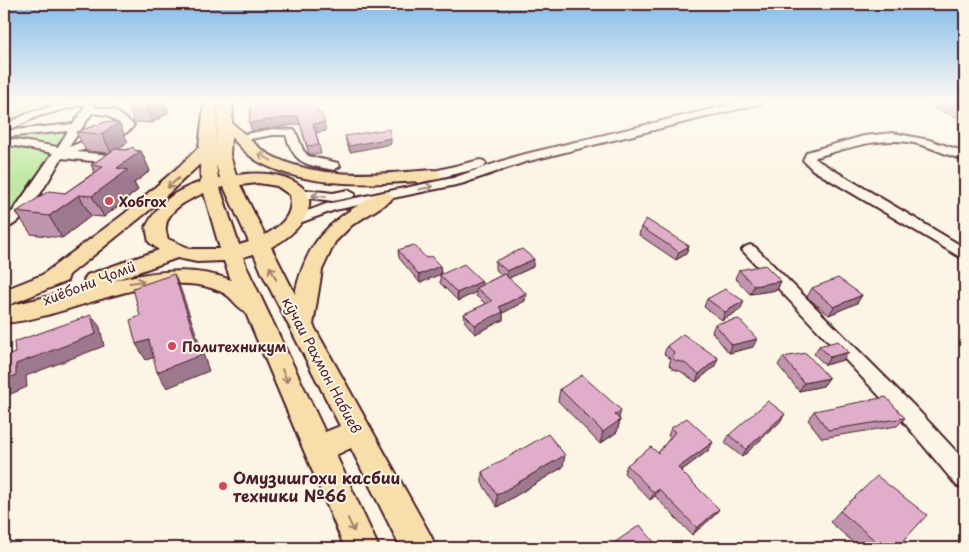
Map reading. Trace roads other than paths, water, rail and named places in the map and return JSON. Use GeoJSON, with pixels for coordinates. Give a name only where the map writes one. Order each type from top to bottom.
{"type":"FeatureCollection","features":[{"type":"Feature","properties":{"kind":"main road"},"geometry":{"type":"LineString","coordinates":[[48,282],[109,236],[182,175],[207,148],[217,127]]}},
{"type":"Feature","properties":{"kind":"main road"},"geometry":{"type":"LineString","coordinates":[[219,182],[222,155],[220,127]]}},
{"type":"Feature","properties":{"kind":"main road"},"geometry":{"type":"LineString","coordinates":[[227,127],[246,145],[266,159],[294,169],[339,176],[400,177],[433,175]]}},
{"type":"Feature","properties":{"kind":"main road"},"geometry":{"type":"LineString","coordinates":[[207,148],[219,182],[236,266],[362,548]]}},
{"type":"Feature","properties":{"kind":"main road"},"geometry":{"type":"LineString","coordinates":[[165,210],[156,226],[159,242],[174,251],[202,256],[233,253],[260,245],[280,234],[294,221],[302,206],[298,193],[282,182],[258,178],[219,182]]}},
{"type":"Feature","properties":{"kind":"main road","name":"хиёбони Ҷомӣ"},"geometry":{"type":"LineString","coordinates":[[4,310],[48,282],[94,259],[131,236],[185,196],[219,182]]}},
{"type":"Feature","properties":{"kind":"main road","name":"кӯчаи Раҳмон Набиев"},"geometry":{"type":"LineString","coordinates":[[219,182],[260,245],[419,548]]}},
{"type":"Feature","properties":{"kind":"main road"},"geometry":{"type":"LineString","coordinates":[[301,325],[310,279],[316,260],[327,239],[347,220],[384,197]]}},
{"type":"Feature","properties":{"kind":"main road","name":"хиёбони Ҷомӣ"},"geometry":{"type":"LineString","coordinates":[[4,310],[174,251]]}},
{"type":"Feature","properties":{"kind":"main road"},"geometry":{"type":"LineString","coordinates":[[4,310],[56,304],[134,282],[178,278],[206,280],[231,287],[254,309]]}},
{"type":"Feature","properties":{"kind":"main road"},"geometry":{"type":"LineString","coordinates":[[318,449],[357,432]]}},
{"type":"Feature","properties":{"kind":"street"},"geometry":{"type":"LineString","coordinates":[[7,129],[59,127]]}},
{"type":"Feature","properties":{"kind":"street"},"geometry":{"type":"LineString","coordinates":[[4,225],[18,214],[77,127]]}},
{"type":"Feature","properties":{"kind":"street"},"geometry":{"type":"LineString","coordinates":[[61,152],[118,133],[127,127]]}},
{"type":"Feature","properties":{"kind":"street"},"geometry":{"type":"LineString","coordinates":[[294,221],[331,207],[456,181],[521,159],[647,127]]}},
{"type":"Feature","properties":{"kind":"street"},"geometry":{"type":"LineString","coordinates":[[965,156],[930,144],[902,138],[882,137],[810,155],[809,160],[817,167],[883,207],[965,254]]}},
{"type":"Feature","properties":{"kind":"street"},"geometry":{"type":"LineString","coordinates":[[61,152],[131,161]]}},
{"type":"Feature","properties":{"kind":"street"},"geometry":{"type":"LineString","coordinates":[[298,193],[333,197],[377,189],[486,163],[521,159]]}},
{"type":"Feature","properties":{"kind":"street"},"geometry":{"type":"LineString","coordinates":[[750,250],[910,416],[965,478]]}},
{"type":"Feature","properties":{"kind":"lane"},"geometry":{"type":"LineString","coordinates":[[240,138],[273,132],[291,132],[296,152],[303,159],[334,166]]}},
{"type":"Feature","properties":{"kind":"lane"},"geometry":{"type":"LineString","coordinates":[[4,141],[61,152]]}},
{"type":"Feature","properties":{"kind":"place","name":"Хобгох"},"geometry":{"type":"Point","coordinates":[109,201]}},
{"type":"Feature","properties":{"kind":"place","name":"Политехникум"},"geometry":{"type":"Point","coordinates":[172,346]}},
{"type":"Feature","properties":{"kind":"place","name":"Омузишгохи касбии техники №66"},"geometry":{"type":"Point","coordinates":[223,486]}}]}
